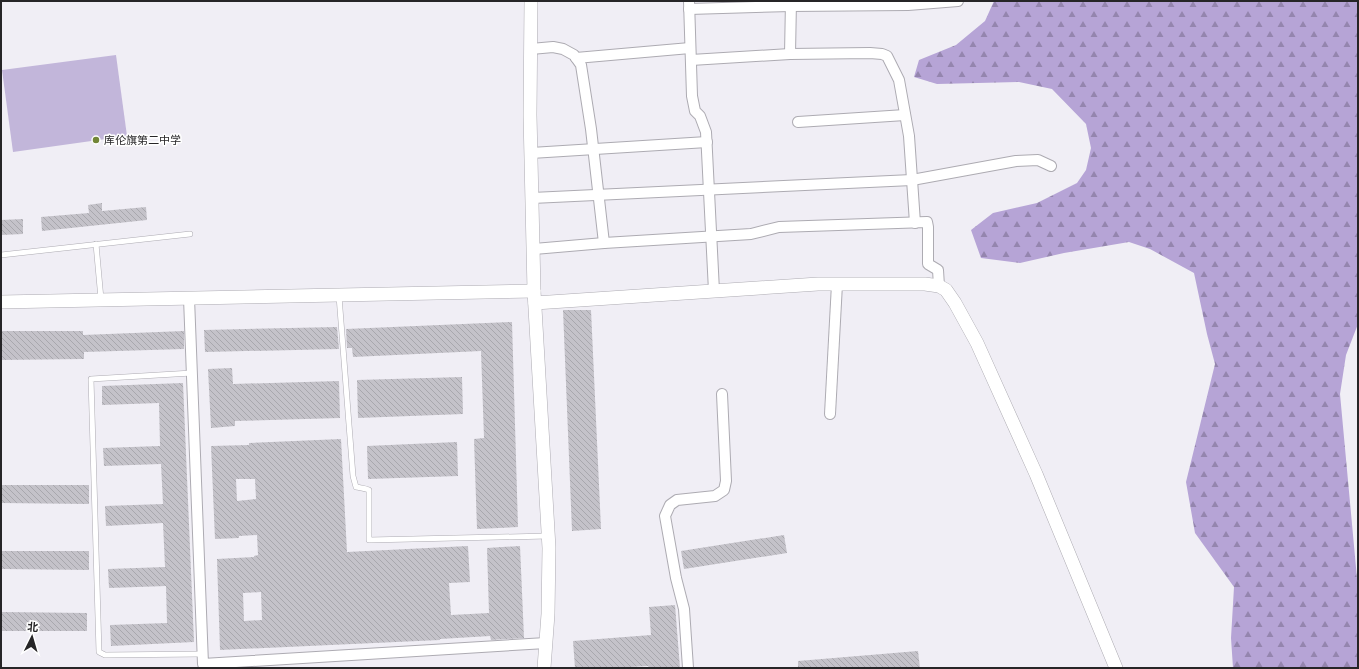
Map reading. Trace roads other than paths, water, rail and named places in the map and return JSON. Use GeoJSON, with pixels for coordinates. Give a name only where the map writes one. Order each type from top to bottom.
{"type":"FeatureCollection","features":[{"type":"Feature","properties":{"kind":"street"},"geometry":{"type":"LineString","coordinates":[[532,1],[530,115],[535,297],[550,577],[544,668]]}},
{"type":"Feature","properties":{"kind":"street"},"geometry":{"type":"LineString","coordinates":[[714,291],[707,142],[706,132],[700,116],[695,111],[692,96],[689,5],[791,3],[908,5],[958,1]]}},
{"type":"Feature","properties":{"kind":"street"},"geometry":{"type":"LineString","coordinates":[[790,54],[791,3]]}},
{"type":"Feature","properties":{"kind":"street"},"geometry":{"type":"LineString","coordinates":[[531,49],[553,47],[563,49],[574,55],[581,66],[593,149],[604,243]]}},
{"type":"Feature","properties":{"kind":"street"},"geometry":{"type":"LineString","coordinates":[[576,58],[690,48]]}},
{"type":"Feature","properties":{"kind":"street"},"geometry":{"type":"LineString","coordinates":[[690,60],[790,54],[870,53],[887,56],[899,80],[909,136],[915,223]]}},
{"type":"Feature","properties":{"kind":"street"},"geometry":{"type":"LineString","coordinates":[[798,122],[905,115]]}},
{"type":"Feature","properties":{"kind":"street"},"geometry":{"type":"LineString","coordinates":[[531,154],[707,142]]}},
{"type":"Feature","properties":{"kind":"street"},"geometry":{"type":"LineString","coordinates":[[532,198],[912,180],[1016,161],[1038,160],[1051,166]]}},
{"type":"Feature","properties":{"kind":"street"},"geometry":{"type":"LineString","coordinates":[[534,249],[751,234],[779,227],[927,222],[928,264],[938,270],[939,286]]}},
{"type":"Feature","properties":{"kind":"street"},"geometry":{"type":"LineString","coordinates":[[830,414],[837,284]]}},
{"type":"Feature","properties":{"kind":"street"},"geometry":{"type":"LineString","coordinates":[[1,302],[339,295],[535,297],[714,291],[837,284],[925,284],[939,286],[946,290],[955,303],[977,343],[1036,474],[1116,668]]}},
{"type":"Feature","properties":{"kind":"street"},"geometry":{"type":"LineString","coordinates":[[189,298],[202,664],[546,643]]}},
{"type":"Feature","properties":{"kind":"street"},"geometry":{"type":"LineString","coordinates":[[688,668],[684,609],[676,578],[665,516],[670,504],[677,500],[715,496],[724,490],[726,481],[722,394]]}},
{"type":"Feature","properties":{"kind":"lane"},"geometry":{"type":"LineString","coordinates":[[1,254],[190,234]]}},
{"type":"Feature","properties":{"kind":"lane"},"geometry":{"type":"LineString","coordinates":[[96,244],[102,300]]}},
{"type":"Feature","properties":{"kind":"lane"},"geometry":{"type":"LineString","coordinates":[[339,295],[353,476],[356,487],[366,488],[369,490],[369,540],[548,536]]}},
{"type":"Feature","properties":{"kind":"lane"},"geometry":{"type":"LineString","coordinates":[[192,373],[91,379],[99,652],[105,656],[202,654]]}},
{"type":"Feature","properties":{"kind":"place","name":"库伦旗第二中学"},"geometry":{"type":"Point","coordinates":[96,140]}}]}
